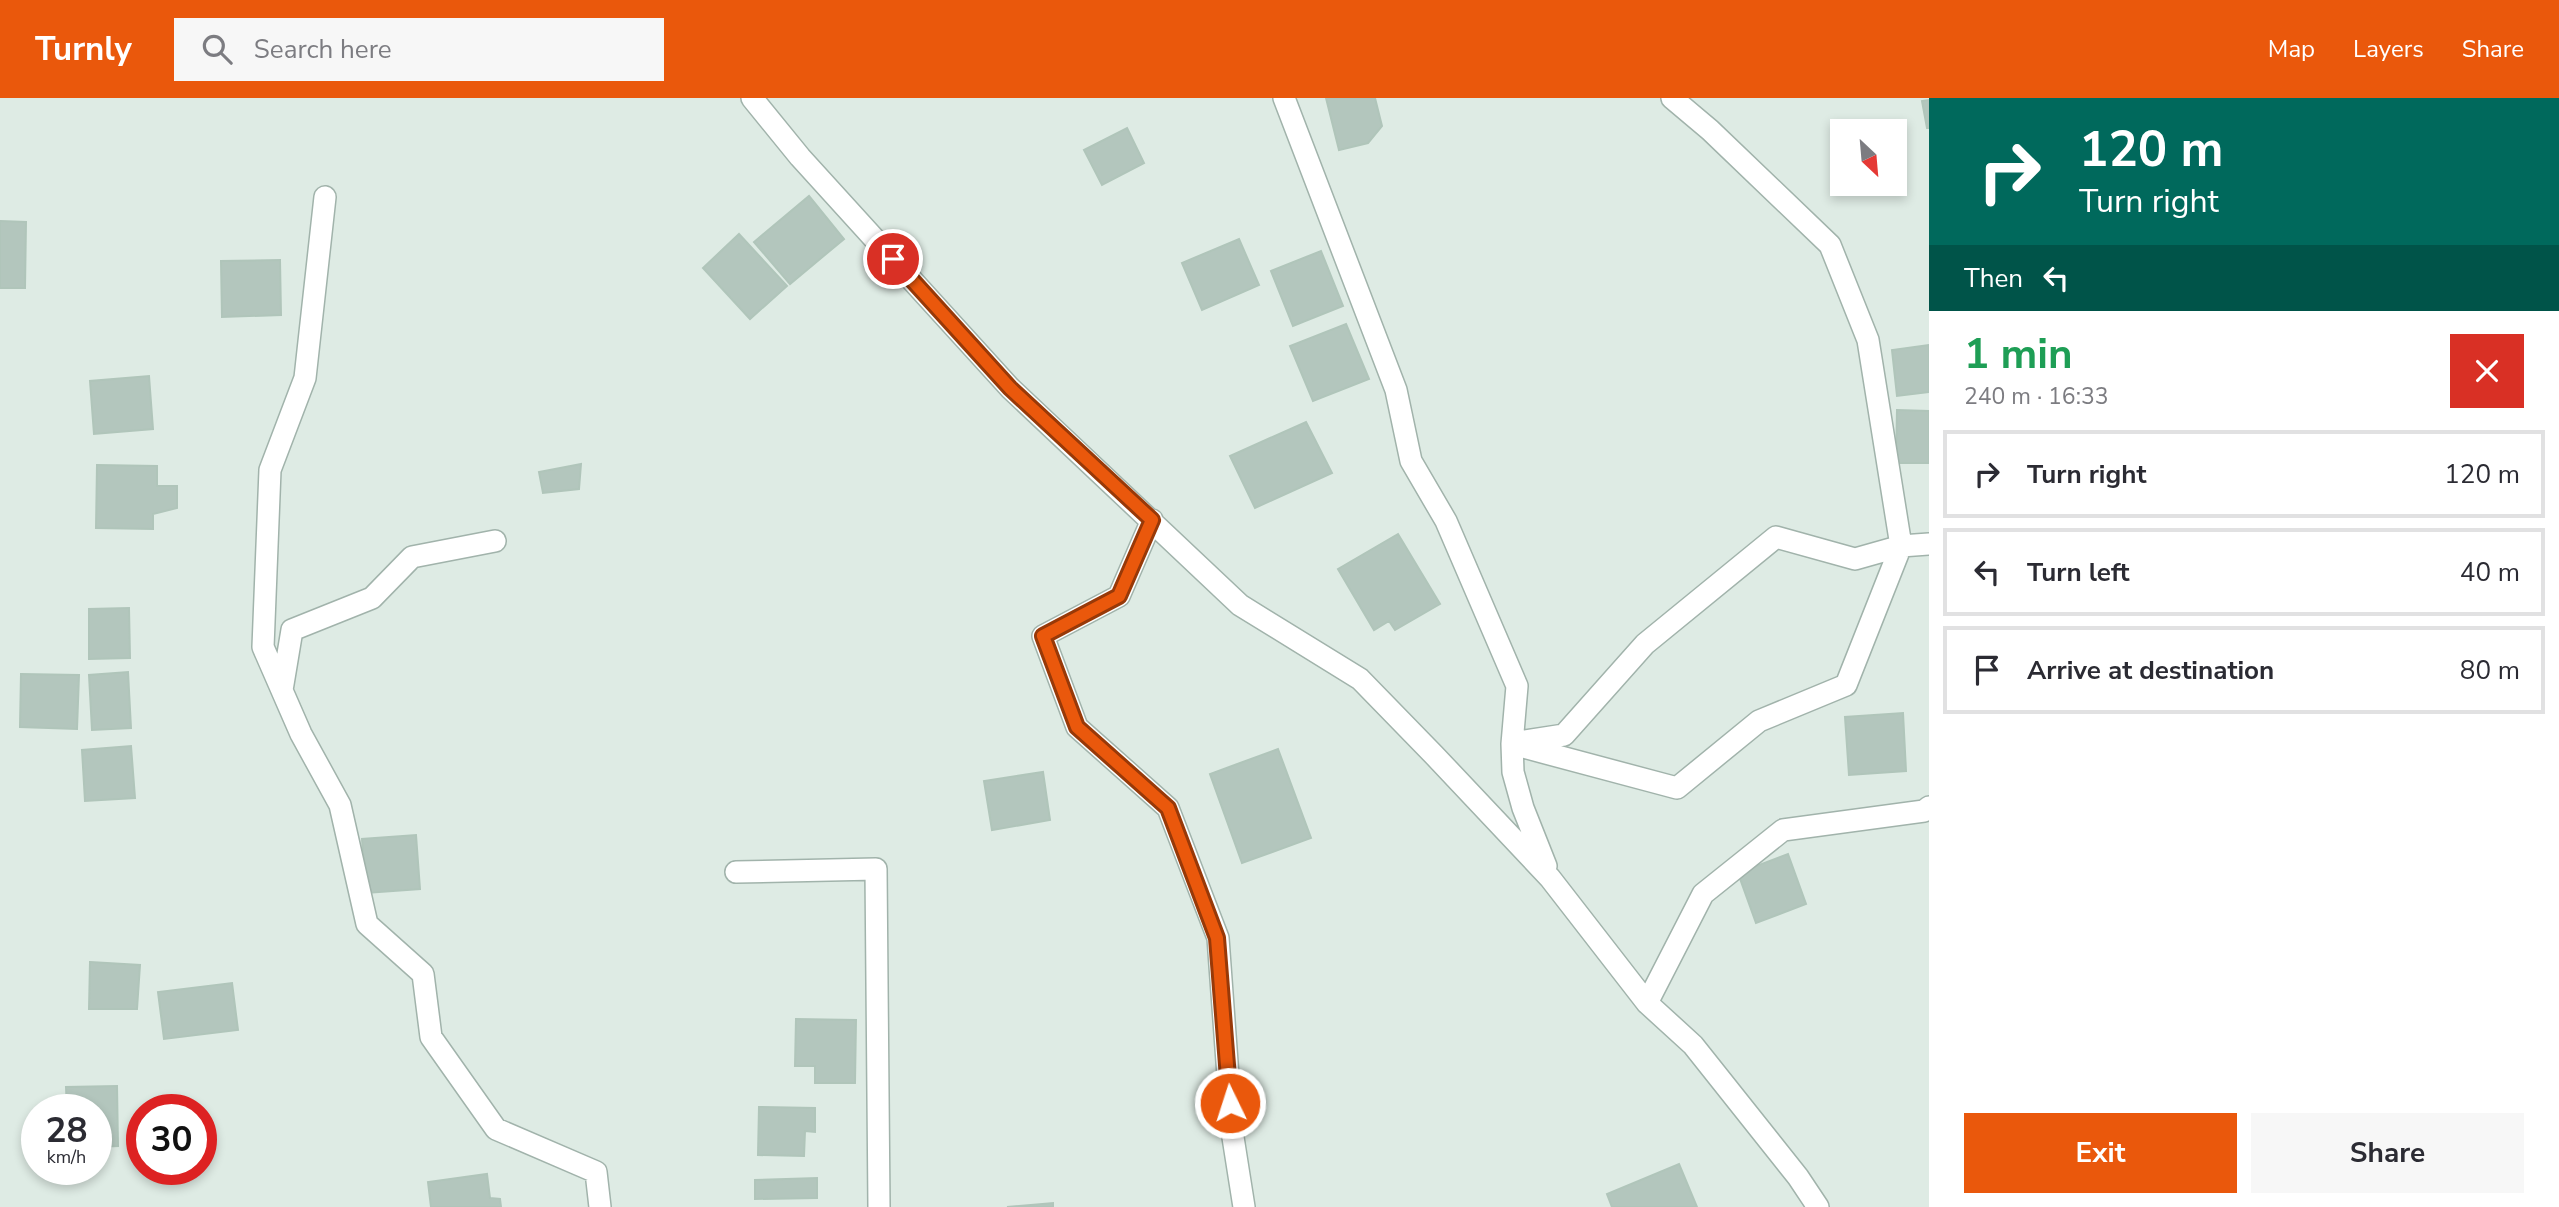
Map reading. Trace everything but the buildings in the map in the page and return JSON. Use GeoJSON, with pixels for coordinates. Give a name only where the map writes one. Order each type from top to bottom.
{"type":"FeatureCollection","features":[{"type":"Feature","properties":{"kind":"street"},"geometry":{"type":"LineString","coordinates":[[752,98],[800,157],[1010,388],[1240,605],[1360,679],[1550,878],[1647,1003],[1693,1045],[1798,1177],[1818,1207]]}},
{"type":"Feature","properties":{"kind":"street"},"geometry":{"type":"LineString","coordinates":[[1284,98],[1396,390],[1411,461],[1446,521],[1517,686],[1512,744],[1513,772],[1550,878]]}},
{"type":"Feature","properties":{"kind":"street"},"geometry":{"type":"LineString","coordinates":[[1512,744],[1677,788],[1759,721],[1846,685],[1901,546],[1868,340],[1830,245],[1710,130],[1672,98]]}},
{"type":"Feature","properties":{"kind":"street"},"geometry":{"type":"LineString","coordinates":[[325,197],[304,378],[270,470],[263,647],[301,734],[340,805],[367,924],[423,974],[432,1037],[496,1129],[596,1172],[600,1207]]}},
{"type":"Feature","properties":{"kind":"street"},"geometry":{"type":"LineString","coordinates":[[1152,520],[1119,596],[1043,636],[1077,727],[1168,808],[1217,938],[1232,1131],[1244,1207]]}},
{"type":"Feature","properties":{"kind":"street"},"geometry":{"type":"LineString","coordinates":[[1512,744],[1564,735],[1645,644],[1776,537],[1855,559],[1901,546],[1929,544]]}},
{"type":"Feature","properties":{"kind":"street"},"geometry":{"type":"LineString","coordinates":[[282,690],[292,630],[372,598],[412,557],[495,541]]}},
{"type":"Feature","properties":{"kind":"street"},"geometry":{"type":"LineString","coordinates":[[1647,1003],[1703,894],[1783,830],[1924,811],[1929,807]]}},
{"type":"Feature","properties":{"kind":"street"},"geometry":{"type":"LineString","coordinates":[[736,872],[876,869],[879,1207]]}},
{"type":"Feature","properties":{"kind":"route"},"geometry":{"type":"LineString","coordinates":[[893,259],[1010,388],[1152,520],[1119,596],[1043,636],[1077,727],[1168,808],[1217,938],[1230,1103]]}}]}
